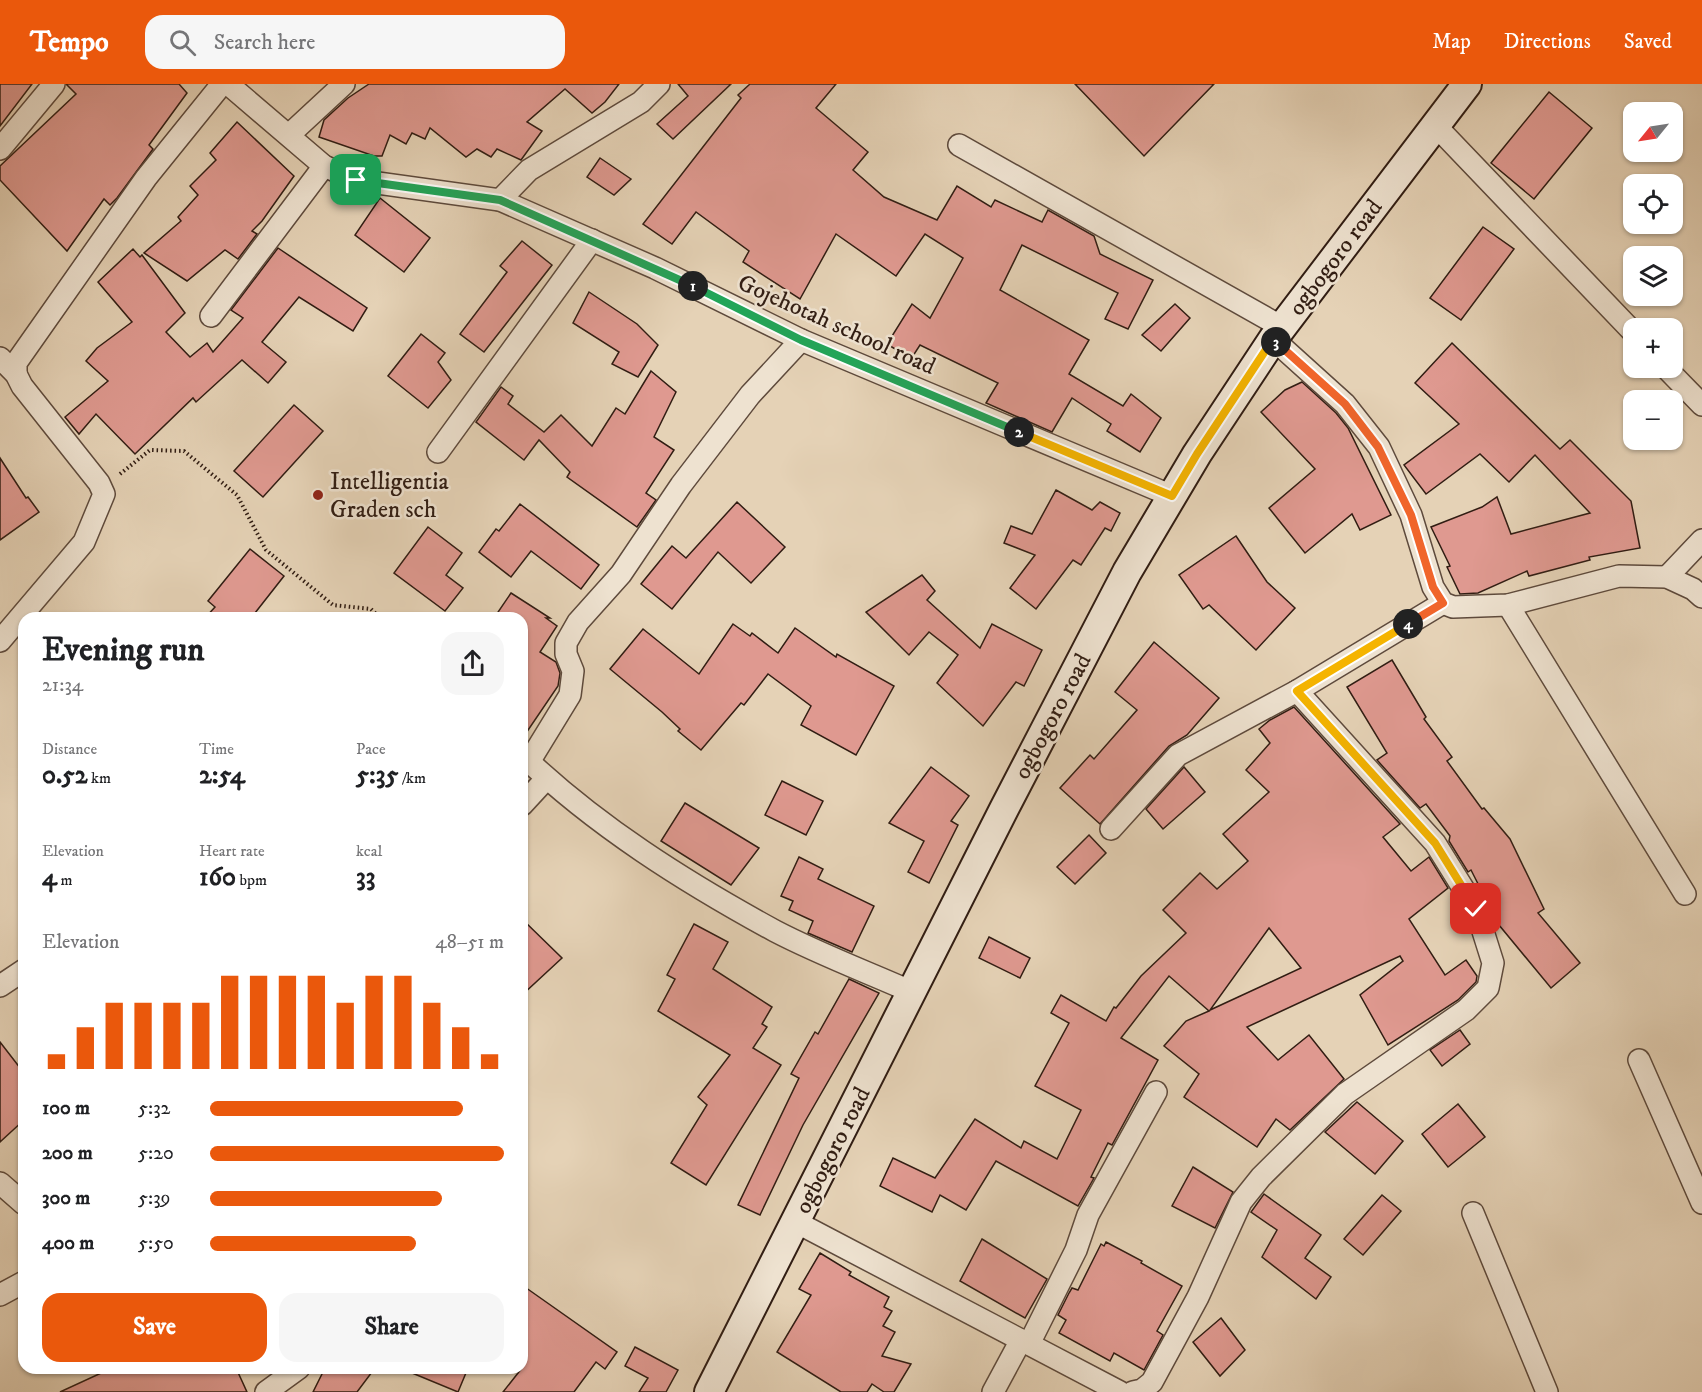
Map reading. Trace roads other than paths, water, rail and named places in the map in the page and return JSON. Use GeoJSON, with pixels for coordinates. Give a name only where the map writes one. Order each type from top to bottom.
{"type":"FeatureCollection","features":[{"type":"Feature","properties":{"kind":"street"},"geometry":{"type":"LineString","coordinates":[[0,149],[54,84]]}},
{"type":"Feature","properties":{"kind":"street"},"geometry":{"type":"LineString","coordinates":[[16,374],[16,363],[146,178],[222,84]]}},
{"type":"Feature","properties":{"kind":"street","name":"Gojehotah school road"},"geometry":{"type":"LineString","coordinates":[[228,84],[324,166],[356,180],[500,200],[655,268],[801,340],[1172,496]]}},
{"type":"Feature","properties":{"kind":"street"},"geometry":{"type":"LineString","coordinates":[[289,135],[344,84]]}},
{"type":"Feature","properties":{"kind":"street"},"geometry":{"type":"LineString","coordinates":[[500,200],[529,170],[641,102],[659,84]]}},
{"type":"Feature","properties":{"kind":"street","name":"ogbogoro road"},"geometry":{"type":"LineString","coordinates":[[709,1392],[1122,583],[1172,496],[1197,454],[1278,333],[1467,84]]}},
{"type":"Feature","properties":{"kind":"street"},"geometry":{"type":"LineString","coordinates":[[1435,125],[1623,322]]}},
{"type":"Feature","properties":{"kind":"street"},"geometry":{"type":"LineString","coordinates":[[959,145],[1278,333],[1345,404],[1378,447],[1411,515],[1433,587],[1443,603],[1453,608],[1508,605],[1619,576],[1667,577],[1694,589],[1702,597]]}},
{"type":"Feature","properties":{"kind":"street"},"geometry":{"type":"LineString","coordinates":[[212,316],[324,166]]}},
{"type":"Feature","properties":{"kind":"street"},"geometry":{"type":"LineString","coordinates":[[438,452],[592,240]]}},
{"type":"Feature","properties":{"kind":"street"},"geometry":{"type":"LineString","coordinates":[[528,754],[570,694],[573,671],[566,654],[566,643],[578,622],[621,574],[681,485],[750,395],[801,340]]}},
{"type":"Feature","properties":{"kind":"street"},"geometry":{"type":"LineString","coordinates":[[0,358],[16,374],[22,386],[104,494],[84,542],[25,612]]}},
{"type":"Feature","properties":{"kind":"street"},"geometry":{"type":"LineString","coordinates":[[1676,378],[1702,405]]}},
{"type":"Feature","properties":{"kind":"street"},"geometry":{"type":"LineString","coordinates":[[1667,577],[1702,540]]}},
{"type":"Feature","properties":{"kind":"street"},"geometry":{"type":"LineString","coordinates":[[1111,829],[1178,755],[1297,691],[1443,603]]}},
{"type":"Feature","properties":{"kind":"street"},"geometry":{"type":"LineString","coordinates":[[1508,605],[1684,894]]}},
{"type":"Feature","properties":{"kind":"street"},"geometry":{"type":"LineString","coordinates":[[0,641],[18,620]]}},
{"type":"Feature","properties":{"kind":"street"},"geometry":{"type":"LineString","coordinates":[[1140,1391],[1152,1382],[1198,1297],[1241,1202],[1261,1177],[1345,1094],[1466,1010],[1488,988],[1493,963],[1476,909],[1435,843],[1297,691]]}},
{"type":"Feature","properties":{"kind":"street"},"geometry":{"type":"LineString","coordinates":[[528,761],[546,779],[663,867],[777,932],[912,992]]}},
{"type":"Feature","properties":{"kind":"street"},"geometry":{"type":"LineString","coordinates":[[528,798],[546,779]]}},
{"type":"Feature","properties":{"kind":"street"},"geometry":{"type":"LineString","coordinates":[[0,986],[18,974]]}},
{"type":"Feature","properties":{"kind":"street"},"geometry":{"type":"LineString","coordinates":[[1638,1060],[1702,1203]]}},
{"type":"Feature","properties":{"kind":"street"},"geometry":{"type":"LineString","coordinates":[[993,1392],[1025,1342],[1077,1250],[1089,1215],[1156,1092]]}},
{"type":"Feature","properties":{"kind":"street"},"geometry":{"type":"LineString","coordinates":[[0,1183],[18,1199]]}},
{"type":"Feature","properties":{"kind":"street"},"geometry":{"type":"LineString","coordinates":[[1473,1213],[1547,1392]]}},
{"type":"Feature","properties":{"kind":"street"},"geometry":{"type":"LineString","coordinates":[[796,1222],[1120,1392]]}},
{"type":"Feature","properties":{"kind":"street"},"geometry":{"type":"LineString","coordinates":[[0,1295],[18,1285]]}},
{"type":"Feature","properties":{"kind":"street"},"geometry":{"type":"LineString","coordinates":[[266,1392],[290,1374]]}},
{"type":"Feature","properties":{"kind":"place","name":"Intelligentia Graden sch"},"geometry":{"type":"Point","coordinates":[318,495]}}]}
